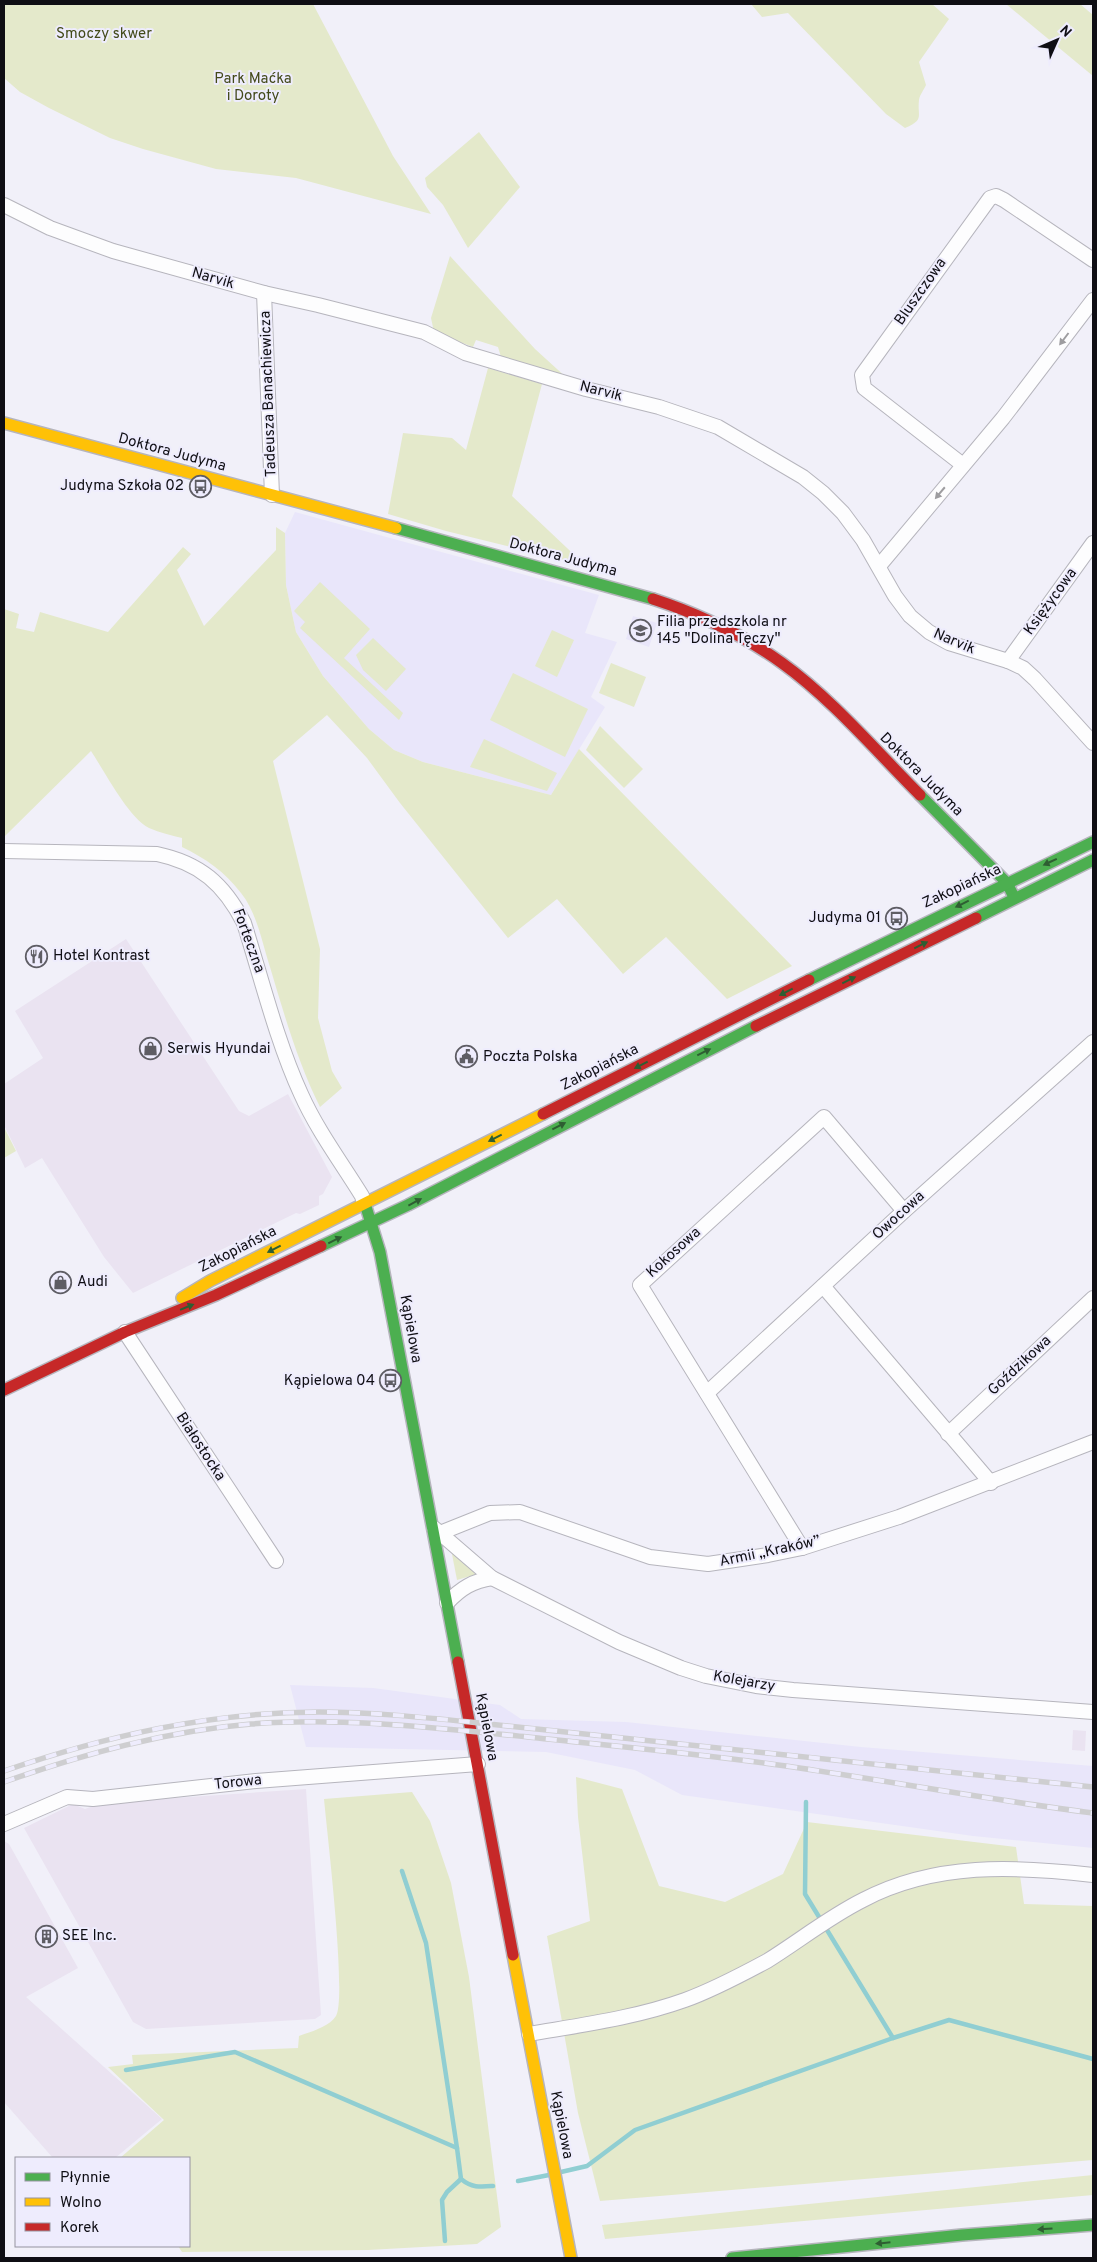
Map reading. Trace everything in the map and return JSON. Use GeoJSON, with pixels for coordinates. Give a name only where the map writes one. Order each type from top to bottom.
{"type":"FeatureCollection","features":[{"type":"Feature","properties":{"kind":"main road","name":"Doktora Judyma"},"geometry":{"type":"LineString","coordinates":[[4,423],[622,589],[681,608],[737,634],[783,664],[822,697],[1006,883],[1015,900]]}},
{"type":"Feature","properties":{"kind":"main road","name":"Zakopiańska"},"geometry":{"type":"LineString","coordinates":[[125,1332],[210,1281],[364,1203],[923,923],[1093,842]]}},
{"type":"Feature","properties":{"kind":"main road","name":"Zakopiańska"},"geometry":{"type":"LineString","coordinates":[[4,1390],[125,1332],[216,1296],[408,1205],[692,1058],[1093,860]]}},
{"type":"Feature","properties":{"kind":"main road","name":"Kąpielowa"},"geometry":{"type":"LineString","coordinates":[[364,1203],[380,1252],[437,1530],[447,1602],[571,2258]]}},
{"type":"Feature","properties":{"kind":"main road"},"geometry":{"type":"LineString","coordinates":[[732,2258],[962,2235],[1093,2225]]}},
{"type":"Feature","properties":{"kind":"street","name":"Bluszczowa"},"geometry":{"type":"LineString","coordinates":[[963,465],[864,388],[862,375],[990,198],[996,196],[1004,200],[1093,260]]}},
{"type":"Feature","properties":{"kind":"street","name":"Narvik"},"geometry":{"type":"LineString","coordinates":[[4,205],[50,228],[113,251],[264,294],[318,305],[424,332],[465,353],[586,389],[659,407],[718,427],[803,477],[824,493],[843,513],[879,566],[895,596],[910,616],[929,632],[949,643],[1008,661],[1023,668],[1093,743]]}},
{"type":"Feature","properties":{"kind":"street","name":"Tadeusza Banachiewicza"},"geometry":{"type":"LineString","coordinates":[[264,294],[272,495]]}},
{"type":"Feature","properties":{"kind":"street"},"geometry":{"type":"LineString","coordinates":[[879,566],[1034,380],[1093,300]]}},
{"type":"Feature","properties":{"kind":"street","name":"Księżycowa"},"geometry":{"type":"LineString","coordinates":[[1008,661],[1093,543]]}},
{"type":"Feature","properties":{"kind":"street","name":"Forteczna"},"geometry":{"type":"LineString","coordinates":[[4,851],[157,854],[179,859],[196,867],[217,884],[235,905],[244,923],[290,1068],[300,1093],[310,1113],[362,1196],[364,1203]]}},
{"type":"Feature","properties":{"kind":"street","name":"Owocowa"},"geometry":{"type":"LineString","coordinates":[[707,1393],[904,1210],[1093,1042]]}},
{"type":"Feature","properties":{"kind":"street","name":"Kokosowa"},"geometry":{"type":"LineString","coordinates":[[802,1548],[640,1285],[824,1117],[904,1210]]}},
{"type":"Feature","properties":{"kind":"street"},"geometry":{"type":"LineString","coordinates":[[823,1286],[991,1483]]}},
{"type":"Feature","properties":{"kind":"street","name":"Goździkowa"},"geometry":{"type":"LineString","coordinates":[[948,1434],[1093,1298]]}},
{"type":"Feature","properties":{"kind":"street","name":"Białostocka"},"geometry":{"type":"LineString","coordinates":[[125,1332],[276,1561]]}},
{"type":"Feature","properties":{"kind":"street","name":"Armii „Kraków”"},"geometry":{"type":"LineString","coordinates":[[437,1530],[490,1513],[520,1512],[650,1557],[708,1564],[802,1548],[899,1517],[1093,1442]]}},
{"type":"Feature","properties":{"kind":"street","name":"Kolejarzy"},"geometry":{"type":"LineString","coordinates":[[437,1530],[492,1578],[619,1642],[681,1668],[706,1676],[756,1686],[793,1690],[1093,1712]]}},
{"type":"Feature","properties":{"kind":"street"},"geometry":{"type":"LineString","coordinates":[[447,1602],[466,1586],[477,1581],[492,1578]]}},
{"type":"Feature","properties":{"kind":"street","name":"Torowa"},"geometry":{"type":"LineString","coordinates":[[4,1824],[67,1797],[94,1799],[256,1781],[478,1764]]}},
{"type":"Feature","properties":{"kind":"street"},"geometry":{"type":"LineString","coordinates":[[529,2034],[621,2017],[686,2000],[767,1960],[864,1900],[917,1879],[948,1872],[1010,1868],[1093,1875]]}},
{"type":"Feature","properties":{"kind":"shaded area"},"geometry":{"type":"Polygon","coordinates":[[[295,512],[599,595],[585,633],[617,642],[591,697],[605,707],[551,795],[423,762],[394,750],[369,729],[323,676],[296,632],[286,585],[285,533],[295,512]]]}},
{"type":"Feature","properties":{"kind":"shaded area","name":"Filia przedszkola nr 145 \"Dolina Tęczy\""},"geometry":{"type":"Polygon","coordinates":[[[633,616],[657,623],[649,647],[626,639],[633,616]]]}},
{"type":"Feature","properties":{"kind":"shaded area"},"geometry":{"type":"Polygon","coordinates":[[[126,939],[239,1111],[249,1116],[288,1094],[332,1177],[323,1194],[319,1196],[319,1205],[300,1214],[296,1213],[133,1293],[104,1257],[42,1158],[25,1168],[4,1125],[4,1084],[43,1058],[15,1011],[126,939]]]}},
{"type":"Feature","properties":{"kind":"shaded area"},"geometry":{"type":"Polygon","coordinates":[[[290,1685],[373,1688],[500,1705],[521,1719],[626,1722],[861,1747],[1093,1766],[1093,1848],[973,1836],[682,1795],[635,1770],[546,1752],[306,1747],[290,1685]]]}},
{"type":"Feature","properties":{"kind":"shaded area"},"geometry":{"type":"Polygon","coordinates":[[[1073,1730],[1086,1731],[1085,1751],[1072,1750],[1073,1730]]]}},
{"type":"Feature","properties":{"kind":"shaded area"},"geometry":{"type":"Polygon","coordinates":[[[306,1789],[321,2015],[315,2019],[146,2029],[133,2022],[24,1828],[73,1804],[85,1809],[101,1803],[306,1789]]]}},
{"type":"Feature","properties":{"kind":"shaded area"},"geometry":{"type":"Polygon","coordinates":[[[4,1841],[9,1844],[78,1968],[26,1997],[162,2119],[116,2157],[52,2157],[4,2102],[4,1841]]]}},
{"type":"Feature","properties":{"kind":"green space","name":"Park Maćka i Doroty"},"geometry":{"type":"Polygon","coordinates":[[[4,4],[313,4],[393,156],[431,214],[296,178],[216,169],[143,149],[110,138],[49,108],[20,92],[4,78],[4,4]]]}},
{"type":"Feature","properties":{"kind":"green space"},"geometry":{"type":"Polygon","coordinates":[[[751,4],[932,4],[949,19],[919,62],[926,85],[920,98],[918,120],[905,128],[886,114],[788,13],[762,17],[751,4]]]}},
{"type":"Feature","properties":{"kind":"green space"},"geometry":{"type":"Polygon","coordinates":[[[1006,4],[1080,4],[1093,15],[1093,76],[1006,4]]]}},
{"type":"Feature","properties":{"kind":"green space"},"geometry":{"type":"Polygon","coordinates":[[[479,132],[520,187],[468,248],[443,205],[427,187],[425,178],[479,132]]]}},
{"type":"Feature","properties":{"kind":"green space"},"geometry":{"type":"Polygon","coordinates":[[[450,256],[535,349],[568,379],[501,357],[498,347],[476,340],[473,347],[434,332],[431,318],[450,256]]]}},
{"type":"Feature","properties":{"kind":"green space"},"geometry":{"type":"Polygon","coordinates":[[[488,368],[542,384],[512,496],[585,565],[446,531],[388,514],[403,433],[452,438],[466,450],[488,368]]]}},
{"type":"Feature","properties":{"kind":"green space"},"geometry":{"type":"Polygon","coordinates":[[[276,527],[285,533],[286,585],[296,632],[323,676],[369,729],[394,750],[423,762],[551,795],[579,749],[792,966],[727,999],[666,937],[623,974],[557,899],[508,938],[400,803],[367,758],[327,715],[273,761],[320,949],[318,1018],[332,1071],[342,1088],[320,1107],[298,1056],[258,928],[247,901],[235,885],[221,872],[207,861],[182,847],[182,838],[153,830],[141,822],[125,804],[91,751],[4,837],[4,609],[19,614],[16,628],[34,632],[40,612],[108,632],[183,547],[191,554],[177,570],[204,626],[276,550],[276,527]]]}},
{"type":"Feature","properties":{"kind":"green space"},"geometry":{"type":"Polygon","coordinates":[[[320,582],[370,629],[344,658],[403,713],[399,720],[300,628],[305,622],[294,611],[320,582]]]}},
{"type":"Feature","properties":{"kind":"green space"},"geometry":{"type":"Polygon","coordinates":[[[552,630],[574,640],[557,677],[535,666],[552,630]]]}},
{"type":"Feature","properties":{"kind":"green space"},"geometry":{"type":"Polygon","coordinates":[[[373,638],[406,669],[386,691],[363,670],[356,655],[373,638]]]}},
{"type":"Feature","properties":{"kind":"green space"},"geometry":{"type":"Polygon","coordinates":[[[611,663],[646,677],[634,707],[599,693],[611,663]]]}},
{"type":"Feature","properties":{"kind":"green space"},"geometry":{"type":"Polygon","coordinates":[[[513,673],[588,709],[565,757],[490,720],[513,673]]]}},
{"type":"Feature","properties":{"kind":"green space"},"geometry":{"type":"Polygon","coordinates":[[[600,726],[643,769],[624,788],[586,750],[600,726]]]}},
{"type":"Feature","properties":{"kind":"green space"},"geometry":{"type":"Polygon","coordinates":[[[484,739],[557,773],[547,791],[470,767],[484,739]]]}},
{"type":"Feature","properties":{"kind":"green space"},"geometry":{"type":"Polygon","coordinates":[[[4,1127],[16,1151],[4,1158],[4,1127]]]}},
{"type":"Feature","properties":{"kind":"green space"},"geometry":{"type":"Polygon","coordinates":[[[451,1549],[477,1573],[477,1574],[457,1580],[451,1549]]]}},
{"type":"Feature","properties":{"kind":"green space"},"geometry":{"type":"Polygon","coordinates":[[[576,1777],[622,1789],[659,1886],[725,1902],[783,1874],[807,1822],[1016,1847],[1024,1904],[1093,1906],[1093,2160],[600,2201],[578,2113],[547,1936],[590,1921],[578,1817],[576,1777]]]}},
{"type":"Feature","properties":{"kind":"green space"},"geometry":{"type":"Polygon","coordinates":[[[412,1792],[430,1821],[451,1883],[469,1977],[501,2227],[477,2244],[368,2250],[182,2252],[179,2247],[190,2247],[190,2157],[121,2157],[164,2120],[108,2067],[133,2064],[132,2055],[298,2048],[299,2036],[319,2029],[333,2020],[339,2003],[338,1948],[324,1799],[412,1792]]]}},
{"type":"Feature","properties":{"kind":"green space"},"geometry":{"type":"Polygon","coordinates":[[[1093,2175],[1093,2195],[605,2239],[602,2225],[1093,2175]]]}},
{"type":"Feature","properties":{"kind":"waterway"},"geometry":{"type":"LineString","coordinates":[[806,1802],[805,1894],[893,2038]]}},
{"type":"Feature","properties":{"kind":"waterway"},"geometry":{"type":"LineString","coordinates":[[402,1871],[426,1943],[457,2148]]}},
{"type":"Feature","properties":{"kind":"waterway"},"geometry":{"type":"LineString","coordinates":[[561,2172],[587,2166],[635,2130],[893,2038],[949,2020],[1093,2059]]}},
{"type":"Feature","properties":{"kind":"waterway"},"geometry":{"type":"LineString","coordinates":[[126,2070],[235,2052],[457,2148],[461,2179],[476,2186],[493,2186]]}},
{"type":"Feature","properties":{"kind":"waterway"},"geometry":{"type":"LineString","coordinates":[[518,2181],[549,2175]]}},
{"type":"Feature","properties":{"kind":"waterway"},"geometry":{"type":"LineString","coordinates":[[445,2241],[442,2200],[447,2192],[461,2179]]}},
{"type":"Feature","properties":{"kind":"railway"},"geometry":{"type":"LineString","coordinates":[[4,1771],[81,1747],[159,1728],[198,1721],[278,1713],[338,1712],[451,1720],[1093,1787]]}},
{"type":"Feature","properties":{"kind":"railway"},"geometry":{"type":"LineString","coordinates":[[4,1782],[95,1753],[188,1732],[251,1724],[320,1722],[459,1730],[722,1758],[1093,1813]]}},
{"type":"Feature","properties":{"kind":"traffic: fast"},"geometry":{"type":"LineString","coordinates":[[396,528],[653,599]]}},
{"type":"Feature","properties":{"kind":"traffic: fast"},"geometry":{"type":"LineString","coordinates":[[920,795],[1007,883],[1014,897]]}},
{"type":"Feature","properties":{"kind":"traffic: fast"},"geometry":{"type":"LineString","coordinates":[[809,980],[1093,842]]}},
{"type":"Feature","properties":{"kind":"traffic: fast"},"geometry":{"type":"LineString","coordinates":[[976,918],[1093,860]]}},
{"type":"Feature","properties":{"kind":"traffic: fast"},"geometry":{"type":"LineString","coordinates":[[321,1246],[408,1205],[756,1026]]}},
{"type":"Feature","properties":{"kind":"traffic: fast"},"geometry":{"type":"LineString","coordinates":[[366,1207],[380,1252],[458,1662]]}},
{"type":"Feature","properties":{"kind":"traffic: fast"},"geometry":{"type":"LineString","coordinates":[[732,2258],[962,2235],[1093,2225]]}},
{"type":"Feature","properties":{"kind":"traffic: slow"},"geometry":{"type":"LineString","coordinates":[[4,423],[396,528]]}},
{"type":"Feature","properties":{"kind":"traffic: slow"},"geometry":{"type":"LineString","coordinates":[[182,1298],[210,1281],[543,1114]]}},
{"type":"Feature","properties":{"kind":"traffic: slow"},"geometry":{"type":"LineString","coordinates":[[513,1955],[571,2258]]}},
{"type":"Feature","properties":{"kind":"traffic: jam"},"geometry":{"type":"LineString","coordinates":[[653,599],[687,611],[720,626],[752,643],[782,663],[836,709],[920,795]]}},
{"type":"Feature","properties":{"kind":"traffic: jam"},"geometry":{"type":"LineString","coordinates":[[756,1026],[976,918]]}},
{"type":"Feature","properties":{"kind":"traffic: jam"},"geometry":{"type":"LineString","coordinates":[[543,1114],[809,980]]}},
{"type":"Feature","properties":{"kind":"traffic: jam"},"geometry":{"type":"LineString","coordinates":[[4,1390],[125,1332],[216,1295],[321,1246]]}},
{"type":"Feature","properties":{"kind":"traffic: jam"},"geometry":{"type":"LineString","coordinates":[[458,1662],[513,1955]]}},
{"type":"Feature","properties":{"kind":"place","name":"Judyma Szkoła 02"},"geometry":{"type":"Point","coordinates":[200,486]}},
{"type":"Feature","properties":{"kind":"place","name":"Filia przedszkola nr 145 \"Dolina Tęczy\""},"geometry":{"type":"Point","coordinates":[641,631]}},
{"type":"Feature","properties":{"kind":"place","name":"Judyma 01"},"geometry":{"type":"Point","coordinates":[897,918]}},
{"type":"Feature","properties":{"kind":"place","name":"Hotel Kontrast"},"geometry":{"type":"Point","coordinates":[37,956]}},
{"type":"Feature","properties":{"kind":"place","name":"Serwis Hyundai"},"geometry":{"type":"Point","coordinates":[151,1049]}},
{"type":"Feature","properties":{"kind":"place","name":"Poczta Polska"},"geometry":{"type":"Point","coordinates":[467,1057]}},
{"type":"Feature","properties":{"kind":"place","name":"Audi"},"geometry":{"type":"Point","coordinates":[61,1282]}},
{"type":"Feature","properties":{"kind":"place","name":"Kąpielowa 04"},"geometry":{"type":"Point","coordinates":[391,1381]}},
{"type":"Feature","properties":{"kind":"place","name":"SEE Inc."},"geometry":{"type":"Point","coordinates":[46,1936]}},
{"type":"Feature","properties":{"kind":"park label","name":"Smoczy skwer"},"geometry":{"type":"Point","coordinates":[104,34]}}]}
